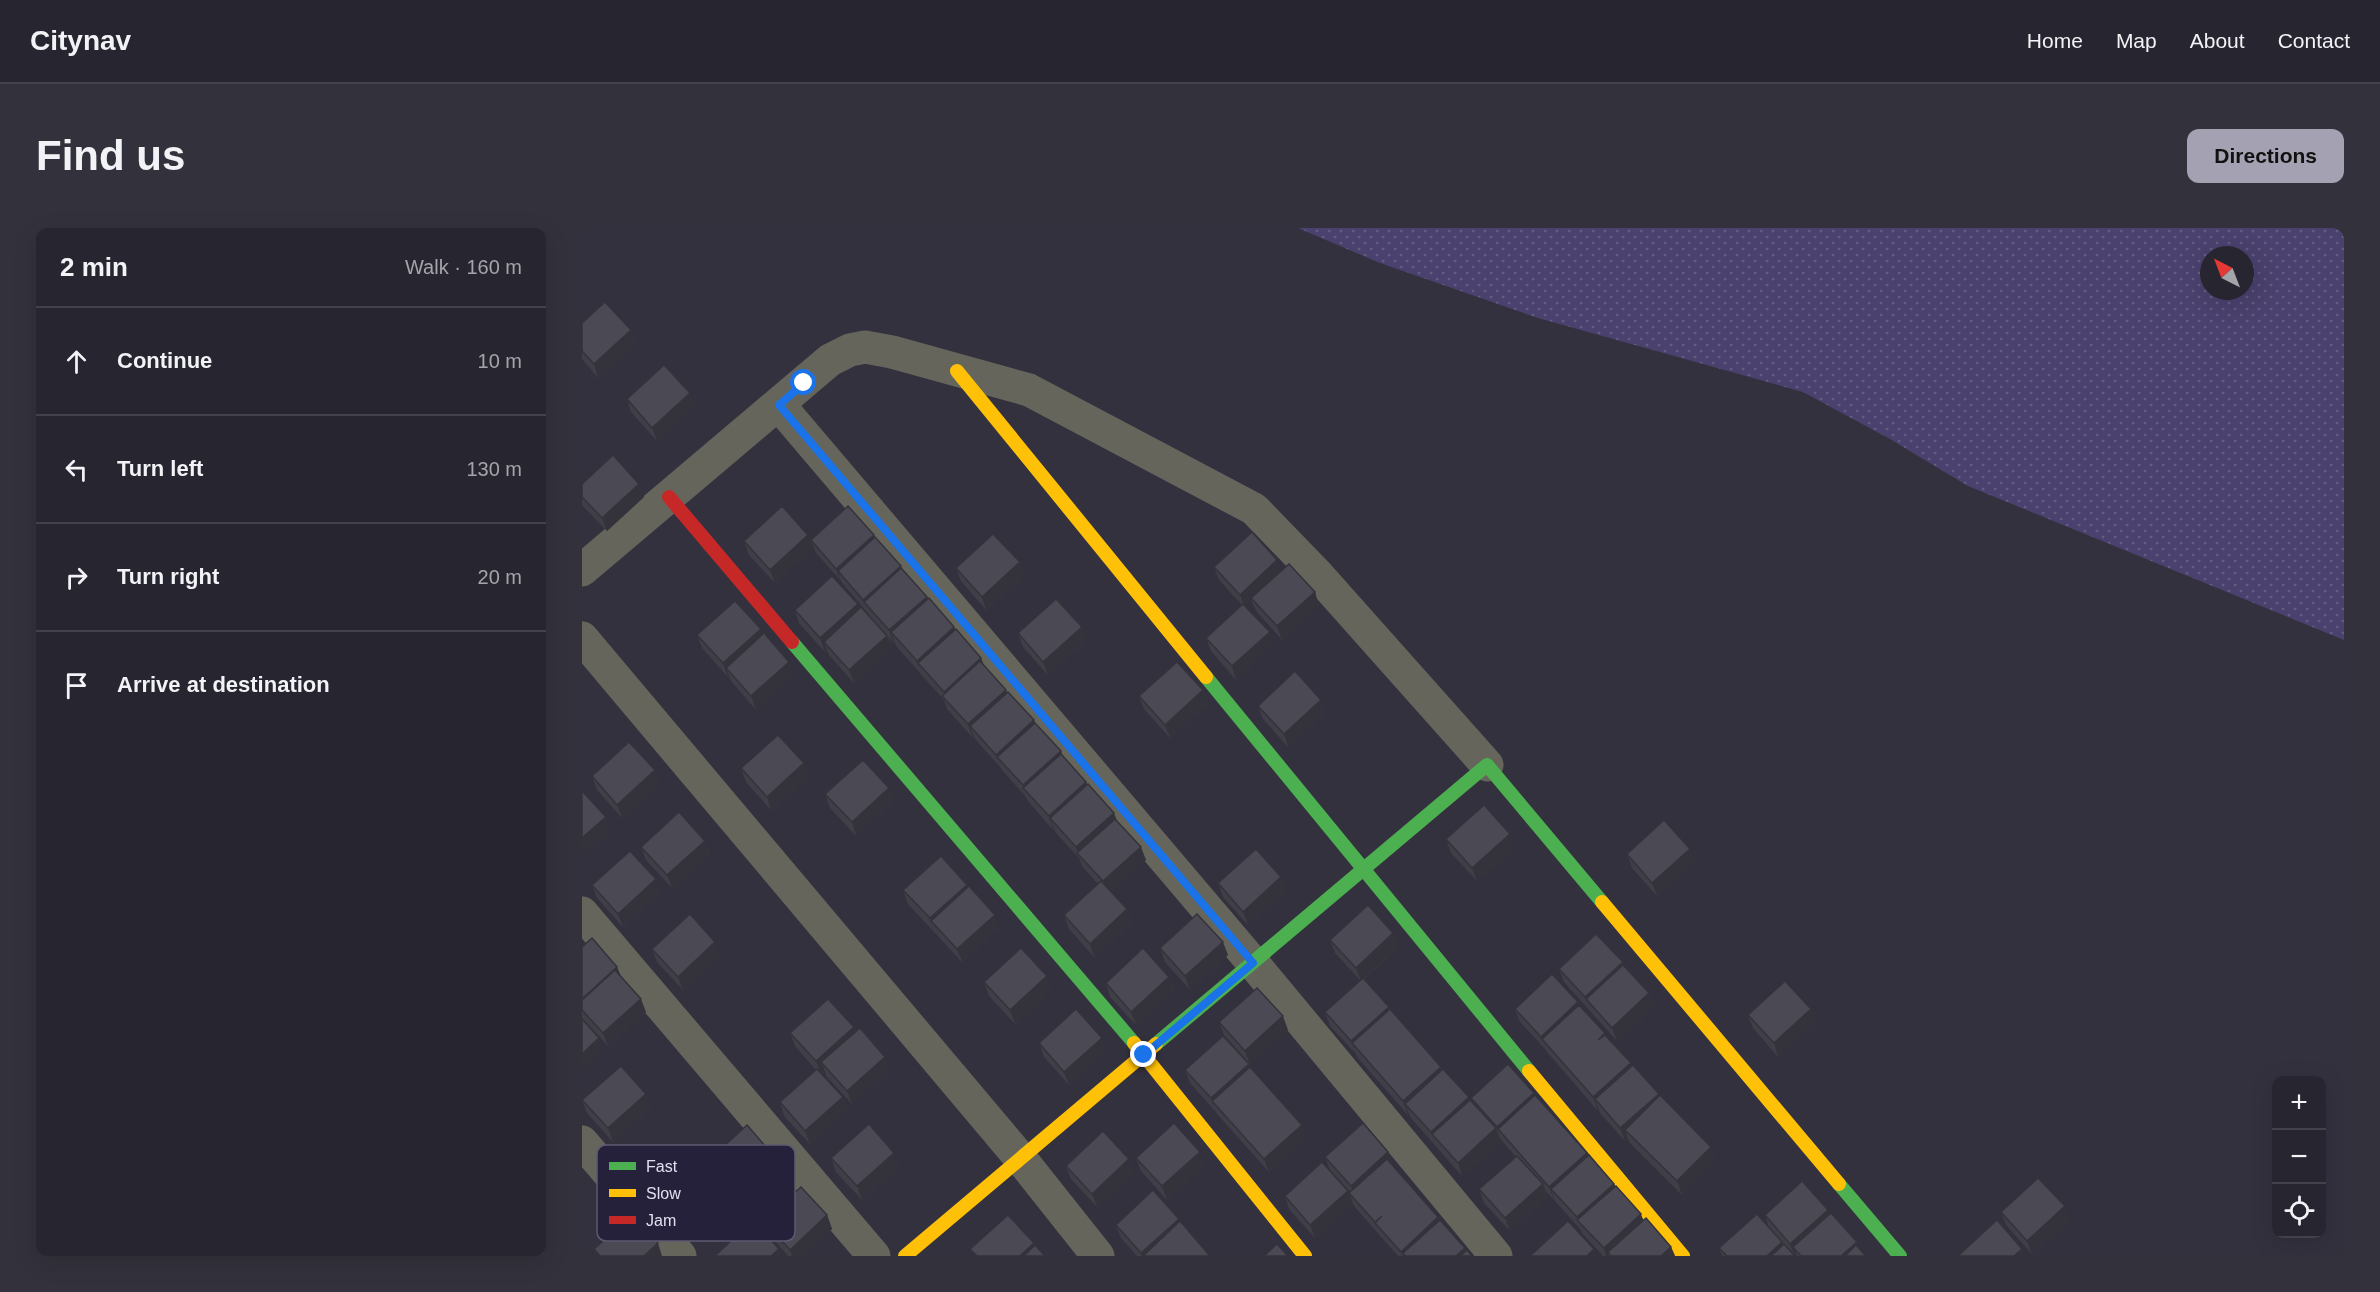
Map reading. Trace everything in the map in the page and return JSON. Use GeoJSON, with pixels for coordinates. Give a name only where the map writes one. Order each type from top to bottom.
{"type":"FeatureCollection","features":[{"type":"Feature","properties":{"kind":"street"},"geometry":{"type":"LineString","coordinates":[[582,570],[830,360],[850,350],[865,347],[892,352],[1029,390],[1254,509],[1317,574],[1487,765],[1900,1256]]}},
{"type":"Feature","properties":{"kind":"street"},"geometry":{"type":"LineString","coordinates":[[957,370],[1363,870],[1683,1256]]}},
{"type":"Feature","properties":{"kind":"street"},"geometry":{"type":"LineString","coordinates":[[779,405],[1253,963],[1496,1256]]}},
{"type":"Feature","properties":{"kind":"street"},"geometry":{"type":"LineString","coordinates":[[669,497],[1144,1055],[1305,1256]]}},
{"type":"Feature","properties":{"kind":"street"},"geometry":{"type":"LineString","coordinates":[[582,638],[1021,1159],[1098,1256]]}},
{"type":"Feature","properties":{"kind":"street"},"geometry":{"type":"LineString","coordinates":[[905,1256],[1487,765]]}},
{"type":"Feature","properties":{"kind":"street"},"geometry":{"type":"LineString","coordinates":[[582,913],[780,1145]]}},
{"type":"Feature","properties":{"kind":"street"},"geometry":{"type":"LineString","coordinates":[[582,1142],[597,1159]]}},
{"type":"Feature","properties":{"kind":"street"},"geometry":{"type":"LineString","coordinates":[[795,1163],[874,1256]]}},
{"type":"Feature","properties":{"kind":"street"},"geometry":{"type":"LineString","coordinates":[[667,1241],[680,1256]]}},
{"type":"Feature","properties":{"kind":"shaded area"},"geometry":{"type":"Polygon","coordinates":[[[1298,228],[2344,228],[2344,640],[1968,486],[1890,439],[1803,392],[1538,318],[1380,263],[1298,228]]]}},
{"type":"Feature","properties":{"kind":"building"},"geometry":{"type":"Polygon","coordinates":[[[605,302],[631,330],[594,364],[582,351],[582,323],[605,302]]]}},
{"type":"Feature","properties":{"kind":"building"},"geometry":{"type":"Polygon","coordinates":[[[664,365],[690,393],[652,428],[627,399],[664,365]]]}},
{"type":"Feature","properties":{"kind":"building"},"geometry":{"type":"Polygon","coordinates":[[[613,455],[639,484],[602,518],[582,497],[582,484],[613,455]]]}},
{"type":"Feature","properties":{"kind":"building"},"geometry":{"type":"Polygon","coordinates":[[[782,506],[808,535],[770,570],[744,541],[782,506]]]}},
{"type":"Feature","properties":{"kind":"building"},"geometry":{"type":"Polygon","coordinates":[[[848,506],[874,535],[836,569],[811,540],[848,506]]]}},
{"type":"Feature","properties":{"kind":"building"},"geometry":{"type":"Polygon","coordinates":[[[1252,532],[1277,560],[1240,595],[1214,567],[1252,532]]]}},
{"type":"Feature","properties":{"kind":"building"},"geometry":{"type":"Polygon","coordinates":[[[993,534],[1020,562],[982,597],[956,568],[993,534]]]}},
{"type":"Feature","properties":{"kind":"building"},"geometry":{"type":"Polygon","coordinates":[[[875,537],[901,566],[863,600],[838,571],[875,537]]]}},
{"type":"Feature","properties":{"kind":"building"},"geometry":{"type":"Polygon","coordinates":[[[1289,564],[1315,592],[1277,626],[1251,598],[1289,564]]]}},
{"type":"Feature","properties":{"kind":"building"},"geometry":{"type":"Polygon","coordinates":[[[901,568],[927,597],[889,630],[864,602],[901,568]]]}},
{"type":"Feature","properties":{"kind":"building"},"geometry":{"type":"Polygon","coordinates":[[[832,576],[858,604],[820,638],[795,610],[832,576]]]}},
{"type":"Feature","properties":{"kind":"building"},"geometry":{"type":"Polygon","coordinates":[[[929,598],[954,627],[917,661],[891,632],[929,598]]]}},
{"type":"Feature","properties":{"kind":"building"},"geometry":{"type":"Polygon","coordinates":[[[1056,599],[1082,627],[1043,662],[1018,633],[1056,599]]]}},
{"type":"Feature","properties":{"kind":"building"},"geometry":{"type":"Polygon","coordinates":[[[735,601],[761,629],[723,663],[697,635],[735,601]]]}},
{"type":"Feature","properties":{"kind":"building"},"geometry":{"type":"Polygon","coordinates":[[[1243,604],[1270,632],[1232,666],[1206,638],[1243,604]]]}},
{"type":"Feature","properties":{"kind":"building"},"geometry":{"type":"Polygon","coordinates":[[[861,607],[887,636],[849,670],[824,642],[861,607]]]}},
{"type":"Feature","properties":{"kind":"building"},"geometry":{"type":"Polygon","coordinates":[[[956,629],[981,658],[944,692],[918,663],[956,629]]]}},
{"type":"Feature","properties":{"kind":"building"},"geometry":{"type":"Polygon","coordinates":[[[764,633],[789,662],[751,696],[726,668],[764,633]]]}},
{"type":"Feature","properties":{"kind":"building"},"geometry":{"type":"Polygon","coordinates":[[[980,661],[1006,690],[968,724],[942,696],[980,661]]]}},
{"type":"Feature","properties":{"kind":"building"},"geometry":{"type":"Polygon","coordinates":[[[1177,662],[1203,690],[1165,725],[1139,696],[1177,662]]]}},
{"type":"Feature","properties":{"kind":"building"},"geometry":{"type":"Polygon","coordinates":[[[1295,671],[1321,700],[1284,734],[1258,706],[1295,671]]]}},
{"type":"Feature","properties":{"kind":"building"},"geometry":{"type":"Polygon","coordinates":[[[1008,692],[1034,720],[996,755],[970,726],[1008,692]]]}},
{"type":"Feature","properties":{"kind":"building"},"geometry":{"type":"Polygon","coordinates":[[[1035,723],[1061,751],[1023,785],[997,757],[1035,723]]]}},
{"type":"Feature","properties":{"kind":"building"},"geometry":{"type":"Polygon","coordinates":[[[778,735],[804,763],[767,797],[741,768],[778,735]]]}},
{"type":"Feature","properties":{"kind":"building"},"geometry":{"type":"Polygon","coordinates":[[[629,742],[655,770],[617,805],[592,776],[629,742]]]}},
{"type":"Feature","properties":{"kind":"building"},"geometry":{"type":"Polygon","coordinates":[[[1061,754],[1086,782],[1049,816],[1023,788],[1061,754]]]}},
{"type":"Feature","properties":{"kind":"building"},"geometry":{"type":"Polygon","coordinates":[[[863,760],[889,788],[852,822],[825,794],[863,760]]]}},
{"type":"Feature","properties":{"kind":"building"},"geometry":{"type":"Polygon","coordinates":[[[1088,784],[1114,813],[1076,847],[1050,818],[1088,784]]]}},
{"type":"Feature","properties":{"kind":"building"},"geometry":{"type":"Polygon","coordinates":[[[582,791],[606,817],[582,838],[582,791]]]}},
{"type":"Feature","properties":{"kind":"building"},"geometry":{"type":"Polygon","coordinates":[[[1484,805],[1510,834],[1472,868],[1446,839],[1484,805]]]}},
{"type":"Feature","properties":{"kind":"building"},"geometry":{"type":"Polygon","coordinates":[[[679,812],[705,841],[667,875],[641,847],[679,812]]]}},
{"type":"Feature","properties":{"kind":"building"},"geometry":{"type":"Polygon","coordinates":[[[1115,819],[1141,847],[1103,881],[1077,853],[1115,819]]]}},
{"type":"Feature","properties":{"kind":"building"},"geometry":{"type":"Polygon","coordinates":[[[1664,820],[1690,849],[1652,883],[1627,854],[1664,820]]]}},
{"type":"Feature","properties":{"kind":"building"},"geometry":{"type":"Polygon","coordinates":[[[1256,849],[1281,877],[1243,912],[1218,883],[1256,849]]]}},
{"type":"Feature","properties":{"kind":"building"},"geometry":{"type":"Polygon","coordinates":[[[630,851],[656,879],[618,914],[592,885],[630,851]]]}},
{"type":"Feature","properties":{"kind":"building"},"geometry":{"type":"Polygon","coordinates":[[[941,856],[967,885],[930,918],[903,890],[941,856]]]}},
{"type":"Feature","properties":{"kind":"building"},"geometry":{"type":"Polygon","coordinates":[[[1101,881],[1127,909],[1090,944],[1064,915],[1101,881]]]}},
{"type":"Feature","properties":{"kind":"building"},"geometry":{"type":"Polygon","coordinates":[[[969,886],[995,915],[957,949],[931,921],[969,886]]]}},
{"type":"Feature","properties":{"kind":"building"},"geometry":{"type":"Polygon","coordinates":[[[1368,905],[1393,933],[1356,968],[1330,940],[1368,905]]]}},
{"type":"Feature","properties":{"kind":"building"},"geometry":{"type":"Polygon","coordinates":[[[690,914],[715,942],[678,977],[652,949],[690,914]]]}},
{"type":"Feature","properties":{"kind":"building"},"geometry":{"type":"Polygon","coordinates":[[[1197,914],[1223,942],[1185,976],[1160,948],[1197,914]]]}},
{"type":"Feature","properties":{"kind":"building"},"geometry":{"type":"Polygon","coordinates":[[[1596,934],[1623,962],[1585,997],[1559,969],[1596,934]]]}},
{"type":"Feature","properties":{"kind":"building"},"geometry":{"type":"Polygon","coordinates":[[[592,938],[617,967],[582,999],[582,947],[592,938]]]}},
{"type":"Feature","properties":{"kind":"building"},"geometry":{"type":"Polygon","coordinates":[[[1021,948],[1047,976],[1010,1010],[984,982],[1021,948]]]}},
{"type":"Feature","properties":{"kind":"building"},"geometry":{"type":"Polygon","coordinates":[[[1143,948],[1169,977],[1131,1012],[1106,983],[1143,948]]]}},
{"type":"Feature","properties":{"kind":"building"},"geometry":{"type":"Polygon","coordinates":[[[1623,965],[1649,993],[1612,1028],[1586,999],[1623,965]]]}},
{"type":"Feature","properties":{"kind":"building"},"geometry":{"type":"Polygon","coordinates":[[[615,970],[641,999],[603,1033],[582,1010],[582,1000],[615,970]]]}},
{"type":"Feature","properties":{"kind":"building"},"geometry":{"type":"Polygon","coordinates":[[[1552,974],[1578,1002],[1541,1037],[1515,1009],[1552,974]]]}},
{"type":"Feature","properties":{"kind":"building"},"geometry":{"type":"Polygon","coordinates":[[[1363,978],[1389,1007],[1351,1041],[1325,1012],[1363,978]]]}},
{"type":"Feature","properties":{"kind":"building"},"geometry":{"type":"Polygon","coordinates":[[[1785,981],[1811,1009],[1774,1043],[1748,1015],[1785,981]]]}},
{"type":"Feature","properties":{"kind":"building"},"geometry":{"type":"Polygon","coordinates":[[[1257,988],[1283,1016],[1245,1051],[1219,1022],[1257,988]]]}},
{"type":"Feature","properties":{"kind":"building"},"geometry":{"type":"Polygon","coordinates":[[[828,999],[854,1027],[816,1061],[790,1033],[828,999]]]}},
{"type":"Feature","properties":{"kind":"building"},"geometry":{"type":"Polygon","coordinates":[[[1579,1005],[1605,1033],[1598,1040],[1605,1035],[1631,1063],[1593,1097],[1542,1039],[1579,1005]]]}},
{"type":"Feature","properties":{"kind":"building"},"geometry":{"type":"Polygon","coordinates":[[[1076,1009],[1102,1038],[1064,1072],[1039,1043],[1076,1009]]]}},
{"type":"Feature","properties":{"kind":"building"},"geometry":{"type":"Polygon","coordinates":[[[1390,1009],[1441,1067],[1403,1101],[1352,1043],[1390,1009]]]}},
{"type":"Feature","properties":{"kind":"building"},"geometry":{"type":"Polygon","coordinates":[[[582,1019],[599,1038],[582,1054],[582,1019]]]}},
{"type":"Feature","properties":{"kind":"building"},"geometry":{"type":"Polygon","coordinates":[[[860,1028],[885,1057],[847,1091],[821,1062],[860,1028]]]}},
{"type":"Feature","properties":{"kind":"building"},"geometry":{"type":"Polygon","coordinates":[[[1223,1036],[1249,1064],[1211,1098],[1185,1070],[1223,1036]]]}},
{"type":"Feature","properties":{"kind":"building"},"geometry":{"type":"Polygon","coordinates":[[[1508,1064],[1534,1093],[1497,1127],[1471,1098],[1508,1064]]]}},
{"type":"Feature","properties":{"kind":"building"},"geometry":{"type":"Polygon","coordinates":[[[1633,1065],[1659,1094],[1620,1128],[1595,1099],[1633,1065]]]}},
{"type":"Feature","properties":{"kind":"building"},"geometry":{"type":"Polygon","coordinates":[[[621,1066],[646,1094],[608,1128],[582,1100],[621,1066]]]}},
{"type":"Feature","properties":{"kind":"building"},"geometry":{"type":"Polygon","coordinates":[[[1250,1067],[1302,1125],[1264,1159],[1212,1101],[1250,1067]]]}},
{"type":"Feature","properties":{"kind":"building"},"geometry":{"type":"Polygon","coordinates":[[[817,1069],[843,1097],[805,1131],[780,1102],[817,1069]]]}},
{"type":"Feature","properties":{"kind":"building"},"geometry":{"type":"Polygon","coordinates":[[[1443,1069],[1469,1097],[1431,1132],[1405,1104],[1443,1069]]]}},
{"type":"Feature","properties":{"kind":"building"},"geometry":{"type":"Polygon","coordinates":[[[1535,1095],[1587,1153],[1549,1187],[1498,1129],[1535,1095]]]}},
{"type":"Feature","properties":{"kind":"building"},"geometry":{"type":"Polygon","coordinates":[[[1660,1095],[1711,1147],[1677,1181],[1625,1130],[1660,1095]]]}},
{"type":"Feature","properties":{"kind":"building"},"geometry":{"type":"Polygon","coordinates":[[[1470,1100],[1496,1128],[1458,1163],[1432,1134],[1470,1100]]]}},
{"type":"Feature","properties":{"kind":"building"},"geometry":{"type":"Polygon","coordinates":[[[1174,1123],[1200,1152],[1162,1186],[1136,1158],[1174,1123]]]}},
{"type":"Feature","properties":{"kind":"building"},"geometry":{"type":"Polygon","coordinates":[[[1363,1123],[1388,1152],[1351,1186],[1325,1157],[1363,1123]]]}},
{"type":"Feature","properties":{"kind":"building"},"geometry":{"type":"Polygon","coordinates":[[[869,1124],[894,1153],[857,1186],[831,1158],[869,1124]]]}},
{"type":"Feature","properties":{"kind":"building"},"geometry":{"type":"Polygon","coordinates":[[[747,1125],[764,1145],[725,1145],[747,1125]]]}},
{"type":"Feature","properties":{"kind":"building"},"geometry":{"type":"Polygon","coordinates":[[[1103,1131],[1129,1159],[1092,1194],[1066,1166],[1103,1131]]]}},
{"type":"Feature","properties":{"kind":"building"},"geometry":{"type":"Polygon","coordinates":[[[1589,1155],[1614,1184],[1577,1217],[1551,1189],[1589,1155]]]}},
{"type":"Feature","properties":{"kind":"building"},"geometry":{"type":"Polygon","coordinates":[[[1517,1156],[1543,1184],[1505,1218],[1479,1189],[1517,1156]]]}},
{"type":"Feature","properties":{"kind":"building"},"geometry":{"type":"Polygon","coordinates":[[[1387,1159],[1438,1217],[1401,1252],[1375,1223],[1382,1216],[1375,1222],[1349,1193],[1387,1159]]]}},
{"type":"Feature","properties":{"kind":"building"},"geometry":{"type":"Polygon","coordinates":[[[1322,1162],[1348,1191],[1310,1225],[1285,1196],[1322,1162]]]}},
{"type":"Feature","properties":{"kind":"building"},"geometry":{"type":"Polygon","coordinates":[[[2038,1178],[2065,1206],[2027,1241],[2001,1212],[2038,1178]]]}},
{"type":"Feature","properties":{"kind":"building"},"geometry":{"type":"Polygon","coordinates":[[[1802,1181],[1828,1210],[1790,1244],[1765,1215],[1802,1181]]]}},
{"type":"Feature","properties":{"kind":"building"},"geometry":{"type":"Polygon","coordinates":[[[1616,1186],[1641,1214],[1604,1248],[1577,1220],[1616,1186]]]}},
{"type":"Feature","properties":{"kind":"building"},"geometry":{"type":"Polygon","coordinates":[[[801,1187],[827,1215],[790,1250],[782,1241],[795,1241],[795,1193],[801,1187]]]}},
{"type":"Feature","properties":{"kind":"building"},"geometry":{"type":"Polygon","coordinates":[[[1153,1190],[1179,1219],[1141,1253],[1116,1225],[1153,1190]]]}},
{"type":"Feature","properties":{"kind":"building"},"geometry":{"type":"Polygon","coordinates":[[[1831,1213],[1857,1242],[1841,1256],[1801,1256],[1793,1247],[1831,1213]]]}},
{"type":"Feature","properties":{"kind":"building"},"geometry":{"type":"Polygon","coordinates":[[[1757,1214],[1782,1242],[1767,1256],[1727,1256],[1719,1248],[1757,1214]]]}},
{"type":"Feature","properties":{"kind":"building"},"geometry":{"type":"Polygon","coordinates":[[[1008,1215],[1034,1243],[1020,1256],[977,1256],[970,1249],[1008,1215]]]}},
{"type":"Feature","properties":{"kind":"building"},"geometry":{"type":"Polygon","coordinates":[[[1646,1218],[1671,1247],[1661,1256],[1611,1256],[1608,1252],[1646,1218]]]}},
{"type":"Feature","properties":{"kind":"building"},"geometry":{"type":"Polygon","coordinates":[[[1440,1220],[1465,1248],[1456,1256],[1405,1256],[1403,1253],[1440,1220]]]}},
{"type":"Feature","properties":{"kind":"building"},"geometry":{"type":"Polygon","coordinates":[[[1997,1220],[2022,1249],[2014,1256],[1959,1255],[1997,1220]]]}},
{"type":"Feature","properties":{"kind":"building"},"geometry":{"type":"Polygon","coordinates":[[[1180,1221],[1210,1256],[1143,1256],[1180,1221]]]}},
{"type":"Feature","properties":{"kind":"building"},"geometry":{"type":"Polygon","coordinates":[[[1568,1221],[1594,1249],[1587,1256],[1530,1256],[1568,1221]]]}},
{"type":"Feature","properties":{"kind":"building"},"geometry":{"type":"Polygon","coordinates":[[[603,1241],[656,1241],[658,1243],[644,1256],[600,1256],[594,1249],[603,1241]]]}},
{"type":"Feature","properties":{"kind":"building"},"geometry":{"type":"Polygon","coordinates":[[[731,1241],[772,1241],[779,1249],[771,1256],[716,1255],[731,1241]]]}},
{"type":"Feature","properties":{"kind":"building"},"geometry":{"type":"Polygon","coordinates":[[[1277,1244],[1288,1256],[1264,1256],[1277,1244]]]}},
{"type":"Feature","properties":{"kind":"building"},"geometry":{"type":"Polygon","coordinates":[[[1784,1244],[1795,1256],[1771,1256],[1784,1244]]]}},
{"type":"Feature","properties":{"kind":"building"},"geometry":{"type":"Polygon","coordinates":[[[1035,1245],[1045,1256],[1024,1256],[1035,1245]]]}},
{"type":"Feature","properties":{"kind":"building"},"geometry":{"type":"Polygon","coordinates":[[[1856,1245],[1866,1256],[1845,1256],[1856,1245]]]}},
{"type":"Feature","properties":{"kind":"building"},"geometry":{"type":"Polygon","coordinates":[[[1467,1250],[1472,1256],[1460,1256],[1467,1250]]]}},
{"type":"Feature","properties":{"kind":"traffic: fast"},"geometry":{"type":"LineString","coordinates":[[792,642],[1134,1043]]}},
{"type":"Feature","properties":{"kind":"traffic: fast"},"geometry":{"type":"LineString","coordinates":[[1206,677],[1529,1071]]}},
{"type":"Feature","properties":{"kind":"traffic: fast"},"geometry":{"type":"LineString","coordinates":[[1156,1044],[1487,765],[1602,902]]}},
{"type":"Feature","properties":{"kind":"traffic: fast"},"geometry":{"type":"LineString","coordinates":[[1839,1184],[1900,1256]]}},
{"type":"Feature","properties":{"kind":"traffic: slow"},"geometry":{"type":"LineString","coordinates":[[957,371],[1206,677]]}},
{"type":"Feature","properties":{"kind":"traffic: slow"},"geometry":{"type":"LineString","coordinates":[[1602,902],[1839,1184]]}},
{"type":"Feature","properties":{"kind":"traffic: slow"},"geometry":{"type":"LineString","coordinates":[[1134,1043],[1305,1256]]}},
{"type":"Feature","properties":{"kind":"traffic: slow"},"geometry":{"type":"LineString","coordinates":[[905,1256],[1156,1044]]}},
{"type":"Feature","properties":{"kind":"traffic: slow"},"geometry":{"type":"LineString","coordinates":[[1529,1071],[1683,1256]]}},
{"type":"Feature","properties":{"kind":"traffic: jam"},"geometry":{"type":"LineString","coordinates":[[669,497],[792,642]]}},
{"type":"Feature","properties":{"kind":"route"},"geometry":{"type":"LineString","coordinates":[[804,383],[779,405],[1253,963],[1144,1055]]}}]}
